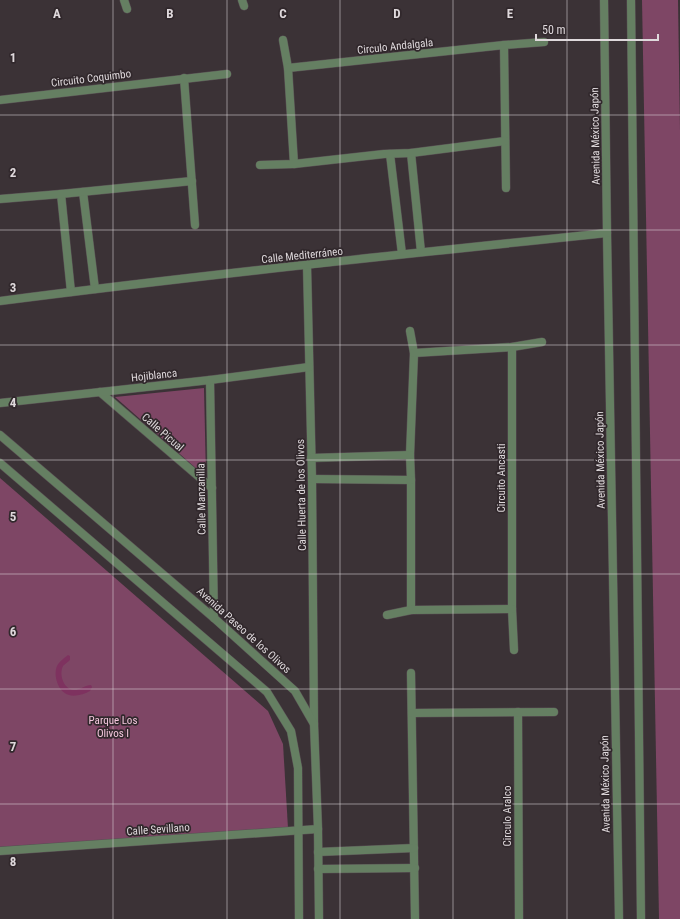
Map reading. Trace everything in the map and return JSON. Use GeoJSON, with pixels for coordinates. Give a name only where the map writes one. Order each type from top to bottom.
{"type":"FeatureCollection","features":[{"type":"Feature","properties":{"kind":"street"},"geometry":{"type":"LineString","coordinates":[[124,0],[127,9]]}},
{"type":"Feature","properties":{"kind":"street","name":"Avenida México Japón"},"geometry":{"type":"LineString","coordinates":[[604,0],[619,919]]}},
{"type":"Feature","properties":{"kind":"street"},"geometry":{"type":"LineString","coordinates":[[631,0],[641,919]]}},
{"type":"Feature","properties":{"kind":"street"},"geometry":{"type":"LineString","coordinates":[[283,40],[288,68],[294,164]]}},
{"type":"Feature","properties":{"kind":"street","name":"Circulo Andalgala"},"geometry":{"type":"LineString","coordinates":[[288,68],[544,42]]}},
{"type":"Feature","properties":{"kind":"street"},"geometry":{"type":"LineString","coordinates":[[504,45],[506,188]]}},
{"type":"Feature","properties":{"kind":"street","name":"Circuito Coquimbo"},"geometry":{"type":"LineString","coordinates":[[0,100],[227,74]]}},
{"type":"Feature","properties":{"kind":"street"},"geometry":{"type":"LineString","coordinates":[[184,78],[195,225]]}},
{"type":"Feature","properties":{"kind":"street"},"geometry":{"type":"LineString","coordinates":[[260,164],[294,164],[411,153],[505,141]]}},
{"type":"Feature","properties":{"kind":"street"},"geometry":{"type":"LineString","coordinates":[[411,153],[421,252]]}},
{"type":"Feature","properties":{"kind":"street"},"geometry":{"type":"LineString","coordinates":[[390,154],[402,254]]}},
{"type":"Feature","properties":{"kind":"street"},"geometry":{"type":"LineString","coordinates":[[0,199],[192,181]]}},
{"type":"Feature","properties":{"kind":"street"},"geometry":{"type":"LineString","coordinates":[[83,192],[95,289]]}},
{"type":"Feature","properties":{"kind":"street"},"geometry":{"type":"LineString","coordinates":[[61,194],[71,292]]}},
{"type":"Feature","properties":{"kind":"street","name":"Calle Mediterráneo"},"geometry":{"type":"LineString","coordinates":[[0,301],[402,254],[607,232]]}},
{"type":"Feature","properties":{"kind":"street","name":"Calle Huerta de los Olivos"},"geometry":{"type":"LineString","coordinates":[[307,265],[312,479],[314,724]]}},
{"type":"Feature","properties":{"kind":"street"},"geometry":{"type":"LineString","coordinates":[[410,331],[414,353],[410,455],[411,610]]}},
{"type":"Feature","properties":{"kind":"street"},"geometry":{"type":"LineString","coordinates":[[414,353],[512,348],[542,342]]}},
{"type":"Feature","properties":{"kind":"street","name":"Circuito Ancasti"},"geometry":{"type":"LineString","coordinates":[[512,348],[512,609],[514,650]]}},
{"type":"Feature","properties":{"kind":"street","name":"Hojiblanca"},"geometry":{"type":"LineString","coordinates":[[0,404],[309,368]]}},
{"type":"Feature","properties":{"kind":"street","name":"Calle Manzanilla"},"geometry":{"type":"LineString","coordinates":[[210,380],[214,618]]}},
{"type":"Feature","properties":{"kind":"street","name":"Calle Picual"},"geometry":{"type":"LineString","coordinates":[[100,392],[212,488]]}},
{"type":"Feature","properties":{"kind":"street","name":"Avenida Paseo de los Olivos"},"geometry":{"type":"LineString","coordinates":[[0,435],[214,618],[296,691],[314,724],[318,829],[319,919]]}},
{"type":"Feature","properties":{"kind":"street"},"geometry":{"type":"LineString","coordinates":[[311,458],[410,455]]}},
{"type":"Feature","properties":{"kind":"street"},"geometry":{"type":"LineString","coordinates":[[0,463],[267,692],[290,731],[298,768],[299,919]]}},
{"type":"Feature","properties":{"kind":"street"},"geometry":{"type":"LineString","coordinates":[[312,479],[411,480]]}},
{"type":"Feature","properties":{"kind":"street"},"geometry":{"type":"LineString","coordinates":[[386,615],[411,610],[512,609]]}},
{"type":"Feature","properties":{"kind":"street"},"geometry":{"type":"LineString","coordinates":[[411,673],[415,919]]}},
{"type":"Feature","properties":{"kind":"street","name":"Circulo Aralco"},"geometry":{"type":"LineString","coordinates":[[518,712],[519,919]]}},
{"type":"Feature","properties":{"kind":"street"},"geometry":{"type":"LineString","coordinates":[[412,713],[554,712]]}},
{"type":"Feature","properties":{"kind":"street","name":"Calle Sevillano"},"geometry":{"type":"LineString","coordinates":[[0,851],[318,829]]}},
{"type":"Feature","properties":{"kind":"street"},"geometry":{"type":"LineString","coordinates":[[318,852],[414,848]]}},
{"type":"Feature","properties":{"kind":"street"},"geometry":{"type":"LineString","coordinates":[[318,869],[415,868]]}},
{"type":"Feature","properties":{"kind":"green space"},"geometry":{"type":"Polygon","coordinates":[[[642,0],[678,0],[680,131],[680,919],[659,919],[642,0]]]}},
{"type":"Feature","properties":{"kind":"green space"},"geometry":{"type":"Polygon","coordinates":[[[204,388],[206,477],[115,397],[204,388]]]}},
{"type":"Feature","properties":{"kind":"green space","name":"Parque Los Olivos I"},"geometry":{"type":"Polygon","coordinates":[[[0,478],[268,711],[283,744],[288,828],[0,847],[0,478]]]}},
{"type":"Feature","properties":{"kind":"shaded area"},"geometry":{"type":"Polygon","coordinates":[[[68,655],[70,656],[70,660],[63,666],[61,673],[64,684],[73,690],[78,690],[91,685],[92,687],[90,691],[80,695],[71,696],[59,687],[56,678],[57,666],[68,655]]]}}]}
